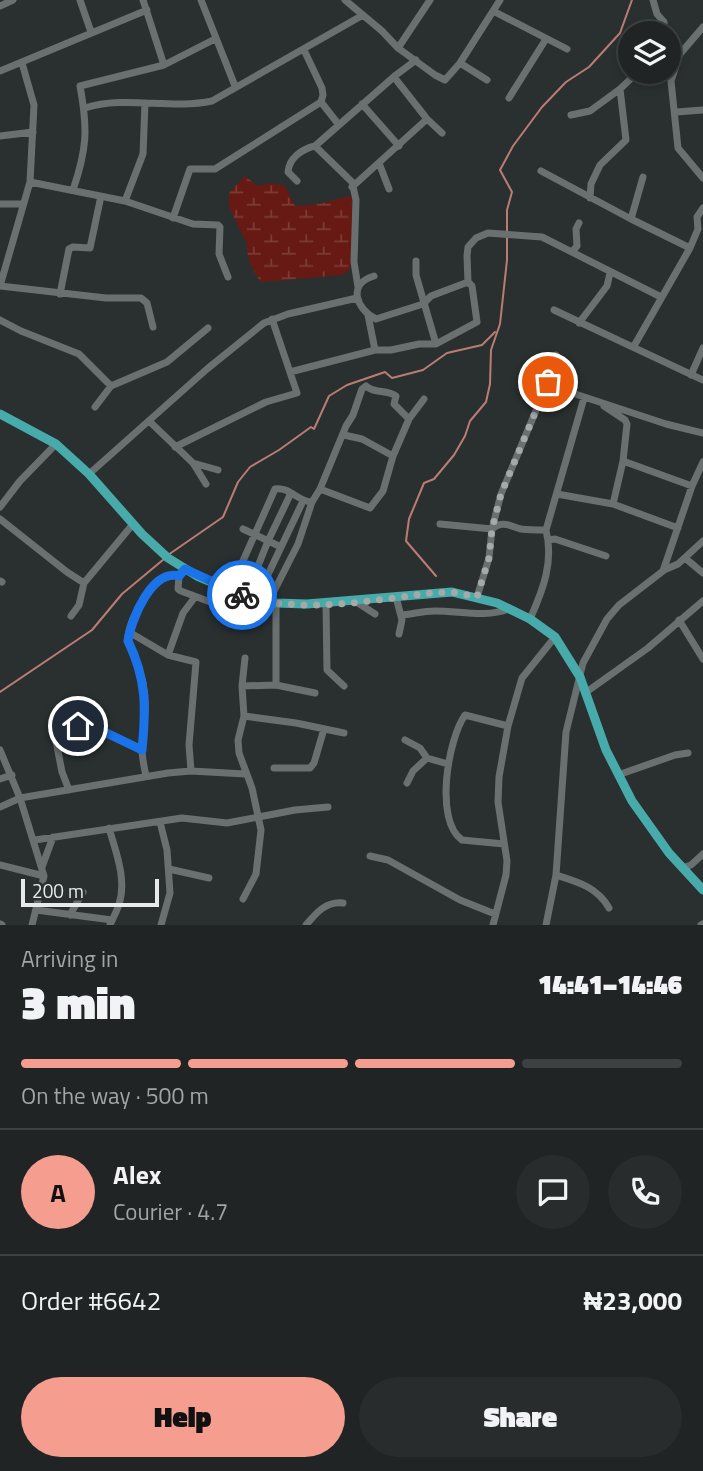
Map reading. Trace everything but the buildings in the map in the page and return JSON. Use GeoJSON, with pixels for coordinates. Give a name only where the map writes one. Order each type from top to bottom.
{"type":"FeatureCollection","features":[{"type":"Feature","properties":{"kind":"main road"},"geometry":{"type":"LineString","coordinates":[[0,414],[56,444],[89,474],[133,524],[182,573],[268,601],[326,604],[452,592],[510,608],[530,619],[555,637],[580,677],[618,775],[650,827],[703,890]]}},
{"type":"Feature","properties":{"kind":"street"},"geometry":{"type":"LineString","coordinates":[[0,6],[13,0]]}},
{"type":"Feature","properties":{"kind":"street"},"geometry":{"type":"LineString","coordinates":[[80,0],[91,32]]}},
{"type":"Feature","properties":{"kind":"street"},"geometry":{"type":"LineString","coordinates":[[143,0],[164,65]]}},
{"type":"Feature","properties":{"kind":"street"},"geometry":{"type":"LineString","coordinates":[[201,0],[235,86]]}},
{"type":"Feature","properties":{"kind":"street"},"geometry":{"type":"LineString","coordinates":[[345,0],[398,48],[445,80],[460,64],[495,12],[500,0]]}},
{"type":"Feature","properties":{"kind":"street"},"geometry":{"type":"LineString","coordinates":[[398,48],[430,0]]}},
{"type":"Feature","properties":{"kind":"street"},"geometry":{"type":"LineString","coordinates":[[653,0],[657,14],[663,21]]}},
{"type":"Feature","properties":{"kind":"street"},"geometry":{"type":"LineString","coordinates":[[0,71],[147,10]]}},
{"type":"Feature","properties":{"kind":"street"},"geometry":{"type":"LineString","coordinates":[[495,12],[568,49]]}},
{"type":"Feature","properties":{"kind":"street"},"geometry":{"type":"LineString","coordinates":[[85,108],[104,104],[212,101],[363,15]]}},
{"type":"Feature","properties":{"kind":"street"},"geometry":{"type":"LineString","coordinates":[[681,53],[703,27]]}},
{"type":"Feature","properties":{"kind":"street"},"geometry":{"type":"LineString","coordinates":[[73,190],[87,138],[80,86],[164,65],[215,39]]}},
{"type":"Feature","properties":{"kind":"street"},"geometry":{"type":"LineString","coordinates":[[509,97],[546,39]]}},
{"type":"Feature","properties":{"kind":"street"},"geometry":{"type":"LineString","coordinates":[[173,218],[190,169],[215,169],[321,102],[322,88],[304,50]]}},
{"type":"Feature","properties":{"kind":"street"},"geometry":{"type":"LineString","coordinates":[[297,181],[288,172],[288,166],[300,152],[315,146],[416,60]]}},
{"type":"Feature","properties":{"kind":"street"},"geometry":{"type":"LineString","coordinates":[[22,63],[34,105],[30,182],[0,286],[106,298],[141,298],[148,303],[153,327]]}},
{"type":"Feature","properties":{"kind":"street"},"geometry":{"type":"LineString","coordinates":[[460,64],[487,80]]}},
{"type":"Feature","properties":{"kind":"street"},"geometry":{"type":"LineString","coordinates":[[394,77],[426,119],[442,134]]}},
{"type":"Feature","properties":{"kind":"street"},"geometry":{"type":"LineString","coordinates":[[571,115],[590,111],[625,84]]}},
{"type":"Feature","properties":{"kind":"street"},"geometry":{"type":"LineString","coordinates":[[671,84],[678,148],[703,178]]}},
{"type":"Feature","properties":{"kind":"street"},"geometry":{"type":"LineString","coordinates":[[590,198],[591,184],[600,165],[626,140],[620,89]]}},
{"type":"Feature","properties":{"kind":"street"},"geometry":{"type":"LineString","coordinates":[[321,102],[339,125]]}},
{"type":"Feature","properties":{"kind":"street"},"geometry":{"type":"LineString","coordinates":[[125,201],[143,154],[145,103]]}},
{"type":"Feature","properties":{"kind":"street"},"geometry":{"type":"LineString","coordinates":[[362,104],[399,146]]}},
{"type":"Feature","properties":{"kind":"street"},"geometry":{"type":"LineString","coordinates":[[676,112],[703,110]]}},
{"type":"Feature","properties":{"kind":"street"},"geometry":{"type":"LineString","coordinates":[[352,187],[426,119]]}},
{"type":"Feature","properties":{"kind":"street"},"geometry":{"type":"LineString","coordinates":[[0,136],[33,132]]}},
{"type":"Feature","properties":{"kind":"street"},"geometry":{"type":"LineString","coordinates":[[315,146],[352,182],[356,200],[354,262],[357,298],[368,315],[375,349]]}},
{"type":"Feature","properties":{"kind":"street"},"geometry":{"type":"LineString","coordinates":[[379,163],[389,190]]}},
{"type":"Feature","properties":{"kind":"street"},"geometry":{"type":"LineString","coordinates":[[541,171],[690,248]]}},
{"type":"Feature","properties":{"kind":"street"},"geometry":{"type":"LineString","coordinates":[[631,219],[643,177]]}},
{"type":"Feature","properties":{"kind":"street"},"geometry":{"type":"LineString","coordinates":[[30,182],[125,201],[193,223],[218,225],[219,254],[228,277]]}},
{"type":"Feature","properties":{"kind":"street"},"geometry":{"type":"LineString","coordinates":[[60,294],[69,249],[90,248],[101,196]]}},
{"type":"Feature","properties":{"kind":"street"},"geometry":{"type":"LineString","coordinates":[[0,204],[23,204]]}},
{"type":"Feature","properties":{"kind":"street"},"geometry":{"type":"LineString","coordinates":[[634,346],[690,248],[698,229],[697,217],[703,208]]}},
{"type":"Feature","properties":{"kind":"street"},"geometry":{"type":"LineString","coordinates":[[572,252],[578,246],[576,229],[579,223]]}},
{"type":"Feature","properties":{"kind":"street"},"geometry":{"type":"LineString","coordinates":[[290,372],[375,349],[436,344],[477,322],[472,286],[468,282],[468,247],[476,238],[488,233],[542,237],[661,297]]}},
{"type":"Feature","properties":{"kind":"street"},"geometry":{"type":"LineString","coordinates":[[416,261],[416,275],[436,344]]}},
{"type":"Feature","properties":{"kind":"street"},"geometry":{"type":"LineString","coordinates":[[579,323],[607,286],[610,273]]}},
{"type":"Feature","properties":{"kind":"street"},"geometry":{"type":"LineString","coordinates":[[358,287],[374,276]]}},
{"type":"Feature","properties":{"kind":"street"},"geometry":{"type":"LineString","coordinates":[[368,315],[376,318],[425,303],[431,296],[468,282]]}},
{"type":"Feature","properties":{"kind":"street"},"geometry":{"type":"LineString","coordinates":[[89,474],[246,336],[272,320],[357,298]]}},
{"type":"Feature","properties":{"kind":"street"},"geometry":{"type":"LineString","coordinates":[[554,310],[703,380]]}},
{"type":"Feature","properties":{"kind":"street"},"geometry":{"type":"LineString","coordinates":[[0,320],[79,354],[111,386]]}},
{"type":"Feature","properties":{"kind":"street"},"geometry":{"type":"LineString","coordinates":[[174,447],[267,402],[297,393],[272,320]]}},
{"type":"Feature","properties":{"kind":"street"},"geometry":{"type":"LineString","coordinates":[[95,407],[111,386],[167,362],[208,328]]}},
{"type":"Feature","properties":{"kind":"street"},"geometry":{"type":"LineString","coordinates":[[691,375],[703,348]]}},
{"type":"Feature","properties":{"kind":"street"},"geometry":{"type":"LineString","coordinates":[[477,597],[489,558],[492,529],[501,494],[548,382],[550,366],[556,355]]}},
{"type":"Feature","properties":{"kind":"street"},"geometry":{"type":"LineString","coordinates":[[548,382],[551,386],[584,398],[703,433]]}},
{"type":"Feature","properties":{"kind":"street"},"geometry":{"type":"LineString","coordinates":[[268,601],[298,544],[312,502],[344,436],[363,386],[370,391],[392,393],[396,396],[394,404],[409,419]]}},
{"type":"Feature","properties":{"kind":"street"},"geometry":{"type":"LineString","coordinates":[[530,619],[546,582],[548,540],[545,530],[584,398]]}},
{"type":"Feature","properties":{"kind":"street"},"geometry":{"type":"LineString","coordinates":[[320,489],[370,508],[383,491],[393,456],[409,419],[424,399]]}},
{"type":"Feature","properties":{"kind":"street"},"geometry":{"type":"LineString","coordinates":[[601,403],[627,422],[623,461],[613,504]]}},
{"type":"Feature","properties":{"kind":"street"},"geometry":{"type":"LineString","coordinates":[[149,421],[192,463],[206,484]]}},
{"type":"Feature","properties":{"kind":"street"},"geometry":{"type":"LineString","coordinates":[[344,436],[362,439],[393,456]]}},
{"type":"Feature","properties":{"kind":"street"},"geometry":{"type":"LineString","coordinates":[[0,507],[20,481],[56,444]]}},
{"type":"Feature","properties":{"kind":"street"},"geometry":{"type":"LineString","coordinates":[[623,461],[692,486]]}},
{"type":"Feature","properties":{"kind":"street"},"geometry":{"type":"LineString","coordinates":[[663,571],[703,462]]}},
{"type":"Feature","properties":{"kind":"street"},"geometry":{"type":"LineString","coordinates":[[192,463],[218,470]]}},
{"type":"Feature","properties":{"kind":"street"},"geometry":{"type":"LineString","coordinates":[[230,590],[275,489],[285,489],[303,501],[312,502]]}},
{"type":"Feature","properties":{"kind":"street"},"geometry":{"type":"LineString","coordinates":[[246,596],[291,493]]}},
{"type":"Feature","properties":{"kind":"street"},"geometry":{"type":"LineString","coordinates":[[557,494],[613,504],[678,528]]}},
{"type":"Feature","properties":{"kind":"street"},"geometry":{"type":"LineString","coordinates":[[276,685],[268,601],[281,547],[303,501]]}},
{"type":"Feature","properties":{"kind":"street"},"geometry":{"type":"LineString","coordinates":[[0,519],[84,583]]}},
{"type":"Feature","properties":{"kind":"street"},"geometry":{"type":"LineString","coordinates":[[71,616],[79,606],[84,583],[133,524]]}},
{"type":"Feature","properties":{"kind":"street"},"geometry":{"type":"LineString","coordinates":[[440,524],[492,529],[496,525],[505,524],[521,529],[545,530]]}},
{"type":"Feature","properties":{"kind":"street"},"geometry":{"type":"LineString","coordinates":[[243,529],[281,547]]}},
{"type":"Feature","properties":{"kind":"street"},"geometry":{"type":"LineString","coordinates":[[548,540],[555,539],[606,556]]}},
{"type":"Feature","properties":{"kind":"street"},"geometry":{"type":"LineString","coordinates":[[546,925],[556,876],[566,732],[583,663],[607,619],[619,605],[663,571],[685,558],[703,541]]}},
{"type":"Feature","properties":{"kind":"street"},"geometry":{"type":"LineString","coordinates":[[685,558],[703,573]]}},
{"type":"Feature","properties":{"kind":"street"},"geometry":{"type":"LineString","coordinates":[[146,776],[142,750],[146,716],[144,684],[128,641],[129,632],[145,597],[161,578],[182,573],[178,589],[213,603]]}},
{"type":"Feature","properties":{"kind":"street"},"geometry":{"type":"LineString","coordinates":[[168,655],[183,614],[195,597]]}},
{"type":"Feature","properties":{"kind":"street"},"geometry":{"type":"LineString","coordinates":[[396,597],[402,620],[399,634]]}},
{"type":"Feature","properties":{"kind":"street"},"geometry":{"type":"LineString","coordinates":[[355,601],[375,614]]}},
{"type":"Feature","properties":{"kind":"street"},"geometry":{"type":"LineString","coordinates":[[585,693],[648,648],[703,601]]}},
{"type":"Feature","properties":{"kind":"street"},"geometry":{"type":"LineString","coordinates":[[326,604],[327,670],[344,686]]}},
{"type":"Feature","properties":{"kind":"street"},"geometry":{"type":"LineString","coordinates":[[401,615],[434,611],[498,613],[510,608]]}},
{"type":"Feature","properties":{"kind":"street"},"geometry":{"type":"LineString","coordinates":[[679,620],[703,659]]}},
{"type":"Feature","properties":{"kind":"street"},"geometry":{"type":"LineString","coordinates":[[129,632],[168,655],[196,662],[189,745],[191,771]]}},
{"type":"Feature","properties":{"kind":"street"},"geometry":{"type":"LineString","coordinates":[[493,925],[506,875],[498,802],[499,777],[508,726],[522,678],[555,637]]}},
{"type":"Feature","properties":{"kind":"street"},"geometry":{"type":"LineString","coordinates":[[243,899],[256,874],[261,830],[252,789],[240,761],[238,740],[244,716],[242,686],[245,657]]}},
{"type":"Feature","properties":{"kind":"street"},"geometry":{"type":"LineString","coordinates":[[242,686],[276,685],[315,693]]}},
{"type":"Feature","properties":{"kind":"street"},"geometry":{"type":"LineString","coordinates":[[504,844],[462,840],[456,836],[446,800],[447,764],[465,715],[508,726]]}},
{"type":"Feature","properties":{"kind":"street"},"geometry":{"type":"LineString","coordinates":[[244,716],[344,733]]}},
{"type":"Feature","properties":{"kind":"street"},"geometry":{"type":"LineString","coordinates":[[69,790],[62,772],[55,736],[60,730],[78,726],[94,727],[142,750]]}},
{"type":"Feature","properties":{"kind":"street"},"geometry":{"type":"LineString","coordinates":[[274,768],[310,768],[324,729]]}},
{"type":"Feature","properties":{"kind":"street"},"geometry":{"type":"LineString","coordinates":[[405,740],[421,748],[427,758],[447,764]]}},
{"type":"Feature","properties":{"kind":"street"},"geometry":{"type":"LineString","coordinates":[[0,750],[12,775],[43,872]]}},
{"type":"Feature","properties":{"kind":"street"},"geometry":{"type":"LineString","coordinates":[[618,775],[688,753]]}},
{"type":"Feature","properties":{"kind":"street"},"geometry":{"type":"LineString","coordinates":[[407,783],[413,771],[427,758]]}},
{"type":"Feature","properties":{"kind":"street"},"geometry":{"type":"LineString","coordinates":[[0,807],[20,798],[146,776],[191,771],[245,774]]}},
{"type":"Feature","properties":{"kind":"street"},"geometry":{"type":"LineString","coordinates":[[0,779],[12,775]]}},
{"type":"Feature","properties":{"kind":"street"},"geometry":{"type":"LineString","coordinates":[[35,841],[182,818],[227,822],[328,807]]}},
{"type":"Feature","properties":{"kind":"street"},"geometry":{"type":"LineString","coordinates":[[160,822],[169,869],[170,893],[161,925]]}},
{"type":"Feature","properties":{"kind":"street"},"geometry":{"type":"LineString","coordinates":[[36,910],[111,923],[122,889],[118,860],[109,828]]}},
{"type":"Feature","properties":{"kind":"street"},"geometry":{"type":"LineString","coordinates":[[32,925],[52,837]]}},
{"type":"Feature","properties":{"kind":"street"},"geometry":{"type":"LineString","coordinates":[[682,868],[691,865],[703,854]]}},
{"type":"Feature","properties":{"kind":"street"},"geometry":{"type":"LineString","coordinates":[[370,856],[394,863],[460,900],[495,914]]}},
{"type":"Feature","properties":{"kind":"street"},"geometry":{"type":"LineString","coordinates":[[0,865],[43,872]]}},
{"type":"Feature","properties":{"kind":"street"},"geometry":{"type":"LineString","coordinates":[[169,869],[209,878]]}},
{"type":"Feature","properties":{"kind":"street"},"geometry":{"type":"LineString","coordinates":[[556,876],[594,889],[610,908]]}},
{"type":"Feature","properties":{"kind":"street"},"geometry":{"type":"LineString","coordinates":[[70,915],[83,892]]}},
{"type":"Feature","properties":{"kind":"street"},"geometry":{"type":"LineString","coordinates":[[306,925],[321,909],[330,904],[343,903]]}},
{"type":"Feature","properties":{"kind":"green space"},"geometry":{"type":"Polygon","coordinates":[[[245,176],[258,186],[272,183],[285,186],[295,206],[319,204],[349,196],[352,198],[353,239],[350,269],[343,275],[261,282],[255,274],[247,244],[229,207],[229,193],[245,176]]]}},
{"type":"Feature","properties":{"kind":"waterway"},"geometry":{"type":"LineString","coordinates":[[507,232],[507,210],[512,192],[500,170],[513,146],[542,107],[566,82],[589,67],[620,33],[632,0]]}},
{"type":"Feature","properties":{"kind":"waterway"},"geometry":{"type":"LineString","coordinates":[[436,576],[406,541],[409,519],[424,483],[434,479],[454,455],[470,421],[486,402],[490,384],[491,350],[500,324],[507,237]]}},
{"type":"Feature","properties":{"kind":"waterway"},"geometry":{"type":"LineString","coordinates":[[168,555],[223,517],[238,482],[250,467],[311,427],[314,429],[329,396],[347,385],[385,372],[392,378],[423,370],[447,353],[482,345],[495,332]]}},
{"type":"Feature","properties":{"kind":"waterway"},"geometry":{"type":"LineString","coordinates":[[0,692],[92,630],[122,594],[164,559]]}},
{"type":"Feature","properties":{"kind":"way so far"},"geometry":{"type":"LineString","coordinates":[[242,595],[276,603],[307,604],[452,592],[477,597],[489,558],[492,529],[501,494],[548,382]]}},
{"type":"Feature","properties":{"kind":"route"},"geometry":{"type":"LineString","coordinates":[[78,726],[94,727],[142,750],[146,716],[144,684],[128,641],[136,613],[161,578],[173,574],[179,576],[185,569],[242,595]]}}]}
